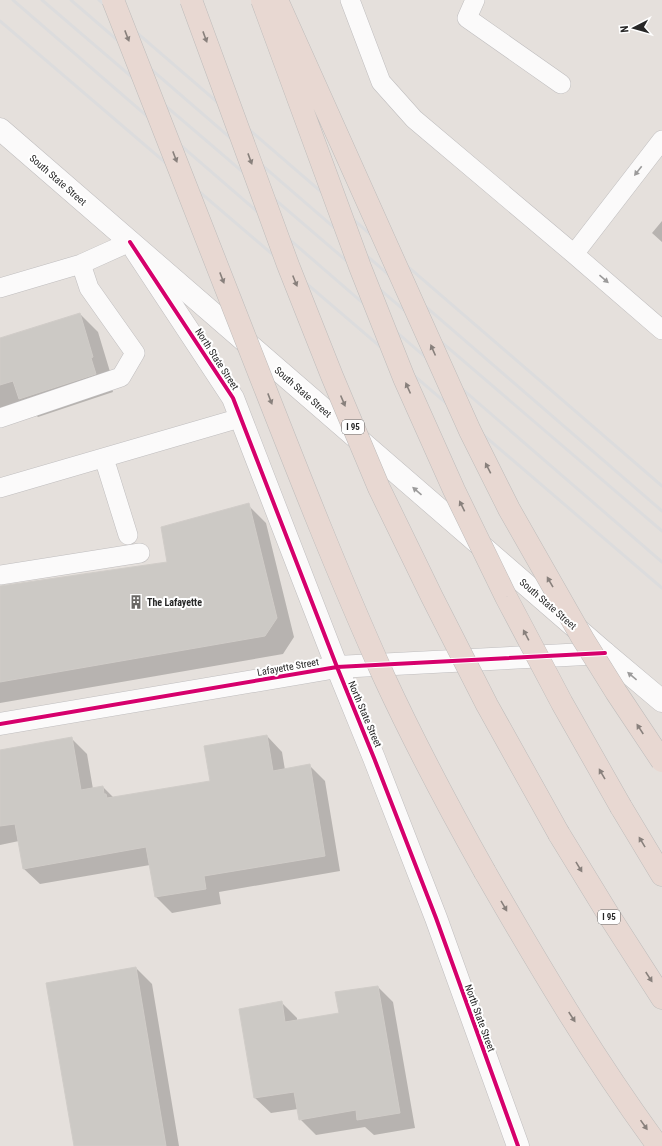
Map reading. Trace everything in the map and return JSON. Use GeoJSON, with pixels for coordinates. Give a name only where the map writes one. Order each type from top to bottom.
{"type":"FeatureCollection","features":[{"type":"Feature","properties":{"kind":"highway"},"geometry":{"type":"LineString","coordinates":[[113,0],[293,460],[355,612],[385,679],[418,748],[484,872],[562,1002],[658,1146]]}},
{"type":"Feature","properties":{"kind":"highway","name":"I 95"},"geometry":{"type":"LineString","coordinates":[[191,0],[288,265],[379,488],[483,698],[559,834],[662,998]]}},
{"type":"Feature","properties":{"kind":"highway"},"geometry":{"type":"LineString","coordinates":[[262,0],[360,267],[407,385],[454,490],[506,597],[562,703],[621,807],[662,875]]}},
{"type":"Feature","properties":{"kind":"highway"},"geometry":{"type":"LineString","coordinates":[[277,0],[463,417],[502,495],[548,580],[583,639],[662,761]]}},
{"type":"Feature","properties":{"kind":"street","name":"South State Street"},"geometry":{"type":"LineString","coordinates":[[0,129],[662,701]]}},
{"type":"Feature","properties":{"kind":"street","name":"North State Street"},"geometry":{"type":"LineString","coordinates":[[130,242],[236,408],[436,918],[518,1146]]}},
{"type":"Feature","properties":{"kind":"street","name":"Lafayette Street"},"geometry":{"type":"LineString","coordinates":[[0,724],[337,667],[605,653]]}},
{"type":"Feature","properties":{"kind":"lane"},"geometry":{"type":"LineString","coordinates":[[350,0],[382,82],[414,119],[662,330]]}},
{"type":"Feature","properties":{"kind":"lane"},"geometry":{"type":"LineString","coordinates":[[475,0],[467,18],[561,84]]}},
{"type":"Feature","properties":{"kind":"lane"},"geometry":{"type":"LineString","coordinates":[[574,254],[662,140]]}},
{"type":"Feature","properties":{"kind":"lane"},"geometry":{"type":"LineString","coordinates":[[0,288],[81,264],[130,242]]}},
{"type":"Feature","properties":{"kind":"lane"},"geometry":{"type":"LineString","coordinates":[[0,418],[121,377],[135,353],[89,288],[81,264]]}},
{"type":"Feature","properties":{"kind":"lane"},"geometry":{"type":"LineString","coordinates":[[0,488],[104,458],[236,408]]}},
{"type":"Feature","properties":{"kind":"lane"},"geometry":{"type":"LineString","coordinates":[[104,458],[128,535]]}},
{"type":"Feature","properties":{"kind":"lane"},"geometry":{"type":"LineString","coordinates":[[0,575],[140,553]]}},
{"type":"Feature","properties":{"kind":"building"},"geometry":{"type":"Polygon","coordinates":[[[80,313],[93,357],[91,358],[96,374],[19,399],[13,381],[0,385],[0,338],[80,313]]]}},
{"type":"Feature","properties":{"kind":"building","name":"The Lafayette"},"geometry":{"type":"Polygon","coordinates":[[[249,503],[277,618],[265,636],[0,682],[0,586],[167,562],[161,527],[249,503]]]}},
{"type":"Feature","properties":{"kind":"building"},"geometry":{"type":"Polygon","coordinates":[[[267,735],[273,771],[310,764],[325,856],[204,876],[206,889],[155,897],[146,847],[23,869],[15,824],[0,826],[0,750],[72,737],[81,790],[103,786],[104,794],[106,794],[107,798],[210,781],[204,746],[267,735]]]}},
{"type":"Feature","properties":{"kind":"building"},"geometry":{"type":"Polygon","coordinates":[[[136,967],[166,1146],[74,1146],[46,983],[136,967]]]}},
{"type":"Feature","properties":{"kind":"building"},"geometry":{"type":"Polygon","coordinates":[[[378,986],[400,1113],[357,1120],[356,1110],[299,1120],[294,1092],[254,1098],[239,1009],[282,1001],[285,1022],[339,1013],[335,992],[378,986]]]}},
{"type":"Feature","properties":{"kind":"railway"},"geometry":{"type":"LineString","coordinates":[[13,0],[662,562]]}},
{"type":"Feature","properties":{"kind":"railway"},"geometry":{"type":"LineString","coordinates":[[42,0],[662,531]]}},
{"type":"Feature","properties":{"kind":"railway"},"geometry":{"type":"LineString","coordinates":[[71,0],[662,511]]}},
{"type":"Feature","properties":{"kind":"railway"},"geometry":{"type":"LineString","coordinates":[[99,0],[662,486]]}},
{"type":"Feature","properties":{"kind":"railway"},"geometry":{"type":"LineString","coordinates":[[0,21],[662,588]]}},
{"type":"Feature","properties":{"kind":"cycle path"},"geometry":{"type":"LineString","coordinates":[[130,242],[233,398],[436,918],[518,1146]]}},
{"type":"Feature","properties":{"kind":"cycle path"},"geometry":{"type":"LineString","coordinates":[[0,724],[337,667],[605,653]]}},
{"type":"Feature","properties":{"kind":"place","name":"The Lafayette"},"geometry":{"type":"Point","coordinates":[136,602]}}]}
